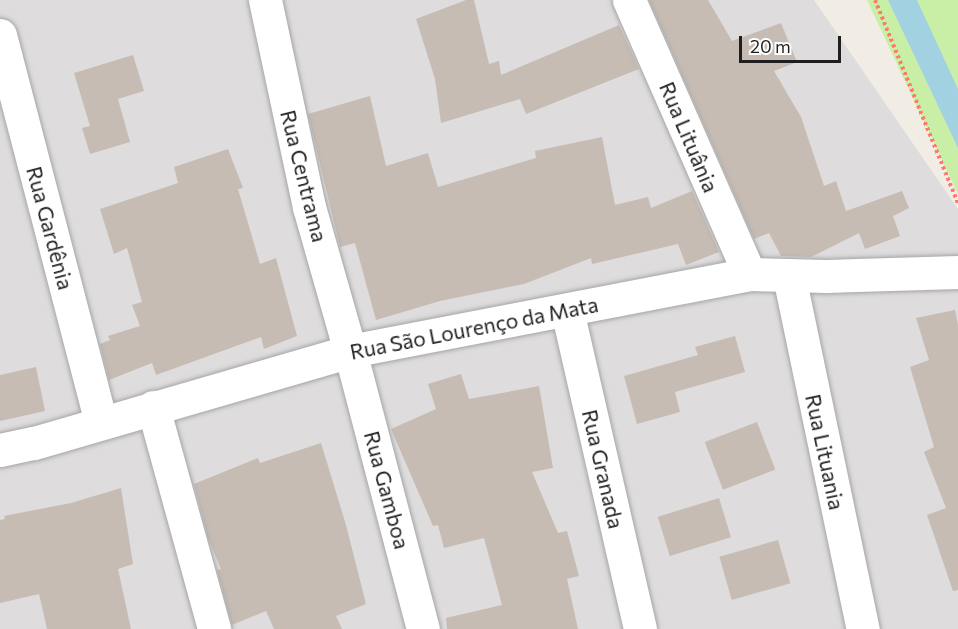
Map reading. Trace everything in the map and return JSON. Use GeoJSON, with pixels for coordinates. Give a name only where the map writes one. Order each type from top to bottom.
{"type":"FeatureCollection","features":[{"type":"Feature","properties":{"kind":"street","name":"Rua Centrama"},"geometry":{"type":"LineString","coordinates":[[265,0],[309,207],[350,351]]}},
{"type":"Feature","properties":{"kind":"street","name":"Rua Lituânia"},"geometry":{"type":"LineString","coordinates":[[629,0],[749,274]]}},
{"type":"Feature","properties":{"kind":"street","name":"Rua Gardênia"},"geometry":{"type":"LineString","coordinates":[[0,35],[101,422]]}},
{"type":"Feature","properties":{"kind":"street","name":"Rua São Lourenço da Mata"},"geometry":{"type":"LineString","coordinates":[[0,450],[34,443],[350,351],[749,274],[789,276],[958,272]]}},
{"type":"Feature","properties":{"kind":"street","name":"Rua Lituania"},"geometry":{"type":"LineString","coordinates":[[789,276],[863,629]]}},
{"type":"Feature","properties":{"kind":"street","name":"Rua Granada"},"geometry":{"type":"LineString","coordinates":[[567,310],[640,629]]}},
{"type":"Feature","properties":{"kind":"street","name":"Rua Gamboa"},"geometry":{"type":"LineString","coordinates":[[350,351],[423,629]]}},
{"type":"Feature","properties":{"kind":"street"},"geometry":{"type":"LineString","coordinates":[[153,408],[214,629]]}},
{"type":"Feature","properties":{"kind":"path"},"geometry":{"type":"LineString","coordinates":[[875,0],[958,203]]}},
{"type":"Feature","properties":{"kind":"shaded area"},"geometry":{"type":"Polygon","coordinates":[[[0,0],[814,0],[958,209],[958,629],[0,629],[0,0]]]}},
{"type":"Feature","properties":{"kind":"green space"},"geometry":{"type":"Polygon","coordinates":[[[867,0],[958,0],[958,194],[867,0]]]}},
{"type":"Feature","properties":{"kind":"water"},"geometry":{"type":"Polygon","coordinates":[[[888,0],[917,0],[958,89],[958,148],[888,0]]]}},
{"type":"Feature","properties":{"kind":"building"},"geometry":{"type":"Polygon","coordinates":[[[466,0],[474,0],[489,64],[499,61],[501,75],[619,25],[639,69],[526,114],[520,99],[441,123],[435,79],[416,19],[466,0]]]}},
{"type":"Feature","properties":{"kind":"building"},"geometry":{"type":"Polygon","coordinates":[[[649,0],[708,0],[732,41],[781,23],[797,62],[774,71],[801,117],[824,186],[836,181],[846,211],[902,191],[909,208],[893,216],[900,236],[865,249],[859,233],[811,257],[781,256],[769,233],[754,239],[649,0]]]}},
{"type":"Feature","properties":{"kind":"building"},"geometry":{"type":"Polygon","coordinates":[[[133,55],[144,91],[118,99],[130,142],[90,154],[82,128],[90,126],[74,73],[133,55]]]}},
{"type":"Feature","properties":{"kind":"building"},"geometry":{"type":"Polygon","coordinates":[[[370,96],[386,166],[428,153],[438,187],[536,158],[535,151],[602,137],[615,205],[648,197],[651,208],[692,191],[719,252],[686,265],[678,244],[592,264],[591,258],[524,284],[440,301],[376,320],[355,243],[340,247],[308,114],[370,96]]]}},
{"type":"Feature","properties":{"kind":"building"},"geometry":{"type":"Polygon","coordinates":[[[228,149],[243,188],[238,189],[260,264],[276,258],[297,336],[264,349],[261,337],[156,375],[152,363],[109,380],[100,344],[110,340],[108,336],[140,326],[132,305],[142,302],[127,248],[114,254],[100,209],[178,183],[174,167],[228,149]]]}},
{"type":"Feature","properties":{"kind":"building"},"geometry":{"type":"Polygon","coordinates":[[[955,310],[958,325],[958,590],[953,591],[927,515],[946,508],[924,452],[934,447],[910,367],[929,360],[916,318],[955,310]]]}},
{"type":"Feature","properties":{"kind":"building"},"geometry":{"type":"Polygon","coordinates":[[[735,336],[745,372],[675,392],[680,412],[637,424],[624,376],[698,355],[695,347],[735,336]]]}},
{"type":"Feature","properties":{"kind":"building"},"geometry":{"type":"Polygon","coordinates":[[[36,367],[45,411],[0,421],[0,375],[36,367]]]}},
{"type":"Feature","properties":{"kind":"building"},"geometry":{"type":"Polygon","coordinates":[[[461,374],[469,399],[539,386],[553,468],[532,472],[558,533],[567,531],[579,576],[567,579],[578,629],[447,629],[446,618],[502,605],[484,538],[444,548],[438,525],[433,526],[391,429],[436,409],[428,384],[461,374]]]}},
{"type":"Feature","properties":{"kind":"building"},"geometry":{"type":"Polygon","coordinates":[[[757,422],[775,470],[723,490],[705,442],[757,422]]]}},
{"type":"Feature","properties":{"kind":"building"},"geometry":{"type":"Polygon","coordinates":[[[321,443],[346,525],[366,604],[336,616],[342,629],[274,629],[266,611],[232,625],[217,570],[221,569],[208,538],[194,484],[258,458],[260,463],[321,443]]]}},
{"type":"Feature","properties":{"kind":"building"},"geometry":{"type":"Polygon","coordinates":[[[121,488],[133,564],[118,569],[131,629],[47,629],[39,594],[0,603],[0,520],[5,519],[4,516],[71,503],[121,488]]]}},
{"type":"Feature","properties":{"kind":"building"},"geometry":{"type":"Polygon","coordinates":[[[719,498],[731,537],[670,556],[658,517],[719,498]]]}},
{"type":"Feature","properties":{"kind":"building"},"geometry":{"type":"Polygon","coordinates":[[[778,540],[790,583],[732,600],[719,557],[778,540]]]}}]}
